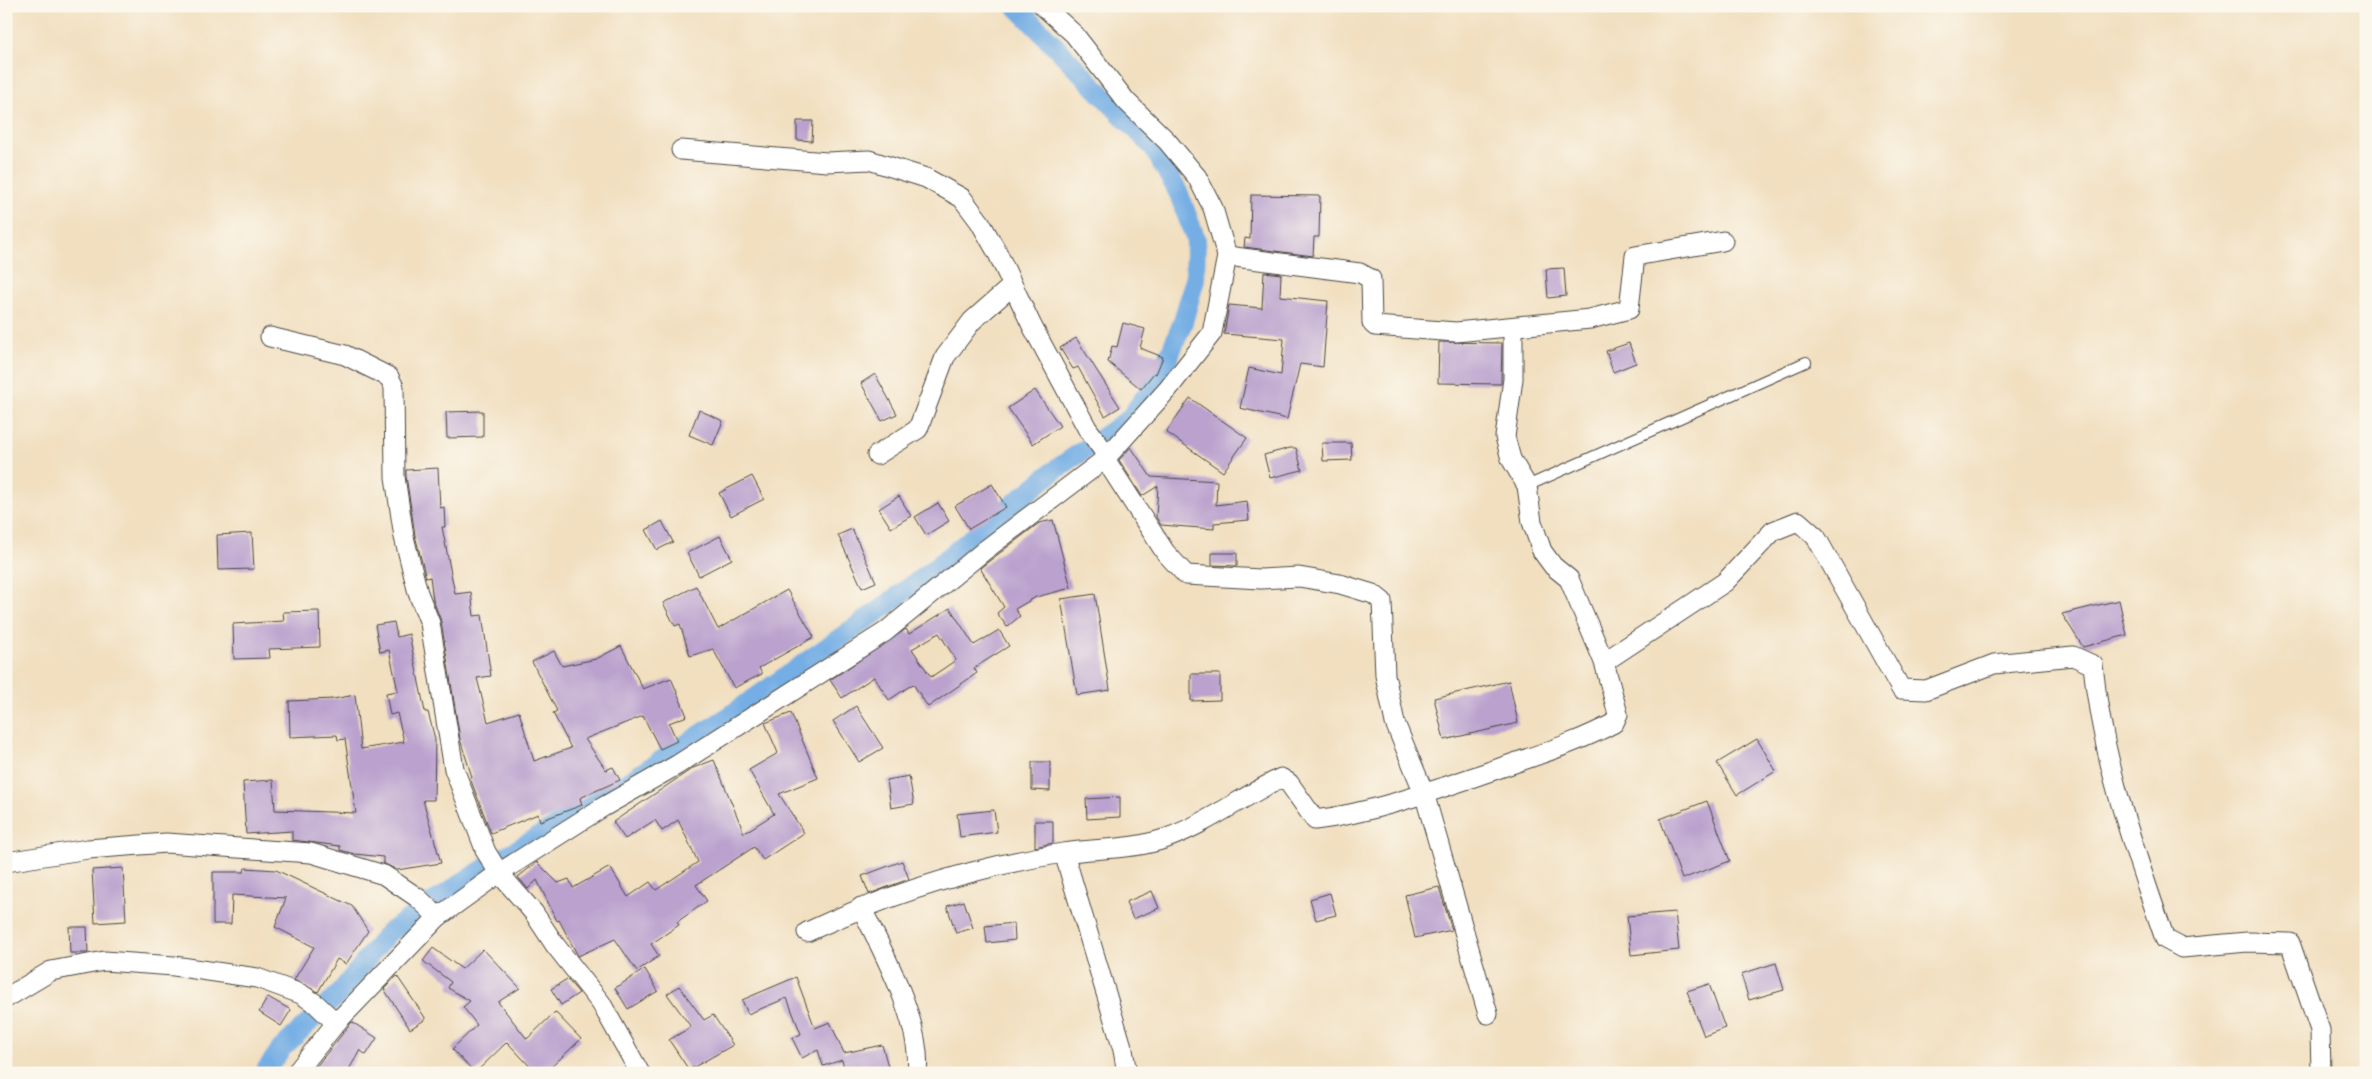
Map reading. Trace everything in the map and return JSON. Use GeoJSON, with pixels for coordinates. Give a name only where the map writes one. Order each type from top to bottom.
{"type":"FeatureCollection","features":[{"type":"Feature","properties":{"kind":"street"},"geometry":{"type":"LineString","coordinates":[[296,1073],[333,1021],[435,914],[493,864],[603,807],[677,765],[884,632],[1104,455],[1168,389],[1212,333],[1227,256],[1213,208],[1197,177],[1168,141],[1126,101],[1074,34],[1043,6]]}},
{"type":"Feature","properties":{"kind":"street"},"geometry":{"type":"LineString","coordinates":[[681,150],[827,162],[869,160],[926,178],[962,198],[980,222],[997,252],[1012,286],[1087,428],[1165,552],[1186,575],[1260,579],[1299,577],[1340,584],[1374,594],[1382,601],[1384,676],[1395,723],[1424,793],[1488,1014]]}},
{"type":"Feature","properties":{"kind":"street"},"geometry":{"type":"LineString","coordinates":[[1227,256],[1360,273],[1371,279],[1372,323],[1375,326],[1456,332],[1590,319],[1629,309],[1635,256],[1723,241]]}},
{"type":"Feature","properties":{"kind":"street"},"geometry":{"type":"LineString","coordinates":[[878,455],[918,429],[946,357],[972,321],[1012,286]]}},
{"type":"Feature","properties":{"kind":"street"},"geometry":{"type":"LineString","coordinates":[[807,932],[861,906],[953,876],[1064,853],[1096,851],[1166,838],[1206,821],[1281,778],[1289,783],[1315,820],[1348,816],[1424,793],[1539,754],[1592,735],[1614,723],[1618,714],[1604,662],[1569,579],[1553,566],[1542,552],[1532,522],[1527,486],[1511,459],[1504,437],[1513,379],[1513,327]]}},
{"type":"Feature","properties":{"kind":"street"},"geometry":{"type":"LineString","coordinates":[[270,337],[345,355],[389,376],[394,387],[395,477],[404,537],[418,593],[430,623],[454,769],[493,864],[534,912],[556,945],[601,1003],[640,1073]]}},
{"type":"Feature","properties":{"kind":"street"},"geometry":{"type":"LineString","coordinates":[[1604,662],[1725,582],[1773,531],[1798,520],[1816,537],[1901,689],[1926,690],[1994,664],[2073,656],[2093,665],[2110,769],[2132,845],[2165,939],[2182,948],[2247,942],[2290,943],[2320,1030],[2321,1073]]}},
{"type":"Feature","properties":{"kind":"street"},"geometry":{"type":"LineString","coordinates":[[6,862],[88,849],[166,843],[311,853],[384,876],[418,898],[435,914]]}},
{"type":"Feature","properties":{"kind":"street"},"geometry":{"type":"LineString","coordinates":[[1064,853],[1123,1050],[1127,1073]]}},
{"type":"Feature","properties":{"kind":"street"},"geometry":{"type":"LineString","coordinates":[[861,906],[902,992],[918,1059],[917,1073]]}},
{"type":"Feature","properties":{"kind":"street"},"geometry":{"type":"LineString","coordinates":[[6,998],[51,971],[104,961],[174,966],[257,978],[301,994],[316,1004],[333,1021]]}},
{"type":"Feature","properties":{"kind":"lane"},"geometry":{"type":"LineString","coordinates":[[1527,486],[1806,362]]}},
{"type":"Feature","properties":{"kind":"building"},"geometry":{"type":"Polygon","coordinates":[[[797,121],[813,121],[812,141],[797,140],[797,121]]]}},
{"type":"Feature","properties":{"kind":"building"},"geometry":{"type":"Polygon","coordinates":[[[1251,195],[1320,196],[1319,237],[1314,237],[1313,256],[1244,247],[1245,238],[1250,239],[1251,195]]]}},
{"type":"Feature","properties":{"kind":"building"},"geometry":{"type":"Polygon","coordinates":[[[1564,268],[1566,296],[1548,298],[1546,269],[1564,268]]]}},
{"type":"Feature","properties":{"kind":"building"},"geometry":{"type":"Polygon","coordinates":[[[1264,272],[1281,274],[1280,296],[1328,301],[1323,367],[1300,364],[1287,419],[1240,408],[1249,368],[1281,375],[1284,339],[1224,334],[1229,305],[1262,308],[1264,272]]]}},
{"type":"Feature","properties":{"kind":"building"},"geometry":{"type":"Polygon","coordinates":[[[1123,323],[1145,329],[1140,348],[1163,357],[1156,374],[1154,373],[1141,389],[1108,362],[1112,346],[1117,347],[1123,323]]]}},
{"type":"Feature","properties":{"kind":"building"},"geometry":{"type":"Polygon","coordinates":[[[1076,338],[1120,407],[1105,416],[1078,367],[1073,369],[1060,348],[1076,338]]]}},
{"type":"Feature","properties":{"kind":"building"},"geometry":{"type":"Polygon","coordinates":[[[1439,342],[1502,343],[1501,384],[1438,383],[1439,342]]]}},
{"type":"Feature","properties":{"kind":"building"},"geometry":{"type":"Polygon","coordinates":[[[1629,343],[1636,363],[1613,372],[1606,351],[1629,343]]]}},
{"type":"Feature","properties":{"kind":"building"},"geometry":{"type":"Polygon","coordinates":[[[875,374],[897,414],[882,421],[861,383],[875,374]]]}},
{"type":"Feature","properties":{"kind":"building"},"geometry":{"type":"Polygon","coordinates":[[[1035,390],[1060,426],[1033,444],[1008,408],[1035,390]]]}},
{"type":"Feature","properties":{"kind":"building"},"geometry":{"type":"Polygon","coordinates":[[[1190,398],[1247,438],[1223,472],[1166,432],[1190,398]]]}},
{"type":"Feature","properties":{"kind":"building"},"geometry":{"type":"Polygon","coordinates":[[[699,410],[723,421],[713,445],[689,435],[699,410]]]}},
{"type":"Feature","properties":{"kind":"building"},"geometry":{"type":"Polygon","coordinates":[[[483,411],[483,437],[447,438],[446,412],[483,411]]]}},
{"type":"Feature","properties":{"kind":"building"},"geometry":{"type":"Polygon","coordinates":[[[1322,443],[1351,443],[1352,460],[1323,461],[1322,443]]]}},
{"type":"Feature","properties":{"kind":"building"},"geometry":{"type":"Polygon","coordinates":[[[1131,447],[1151,477],[1217,481],[1216,505],[1247,501],[1249,520],[1214,523],[1214,529],[1161,525],[1156,517],[1158,486],[1142,496],[1119,460],[1131,447]]]}},
{"type":"Feature","properties":{"kind":"building"},"geometry":{"type":"Polygon","coordinates":[[[1296,448],[1302,470],[1270,478],[1264,455],[1296,448]]]}},
{"type":"Feature","properties":{"kind":"building"},"geometry":{"type":"Polygon","coordinates":[[[438,468],[440,508],[444,507],[445,527],[442,527],[455,594],[471,592],[474,616],[482,615],[491,676],[477,678],[488,722],[519,712],[534,761],[571,748],[553,713],[557,711],[532,662],[554,651],[562,666],[596,659],[621,646],[643,689],[671,678],[687,716],[669,723],[677,741],[660,749],[643,716],[585,739],[606,770],[613,767],[620,780],[580,798],[582,805],[540,821],[538,814],[491,833],[470,778],[472,777],[460,739],[441,621],[433,600],[430,577],[426,578],[415,535],[406,476],[406,470],[438,468]]]}},
{"type":"Feature","properties":{"kind":"building"},"geometry":{"type":"Polygon","coordinates":[[[752,476],[764,499],[731,516],[719,493],[752,476]]]}},
{"type":"Feature","properties":{"kind":"building"},"geometry":{"type":"Polygon","coordinates":[[[992,484],[1006,507],[969,529],[955,506],[992,484]]]}},
{"type":"Feature","properties":{"kind":"building"},"geometry":{"type":"Polygon","coordinates":[[[899,496],[911,516],[891,528],[879,509],[899,496]]]}},
{"type":"Feature","properties":{"kind":"building"},"geometry":{"type":"Polygon","coordinates":[[[938,503],[949,521],[926,535],[915,517],[938,503]]]}},
{"type":"Feature","properties":{"kind":"building"},"geometry":{"type":"Polygon","coordinates":[[[1053,520],[1071,588],[1036,597],[1015,609],[1020,616],[1007,627],[997,613],[1004,607],[980,568],[1039,523],[1053,520]]]}},
{"type":"Feature","properties":{"kind":"building"},"geometry":{"type":"Polygon","coordinates":[[[662,521],[673,542],[657,550],[646,530],[662,521]]]}},
{"type":"Feature","properties":{"kind":"building"},"geometry":{"type":"Polygon","coordinates":[[[852,529],[876,582],[862,588],[838,535],[852,529]]]}},
{"type":"Feature","properties":{"kind":"building"},"geometry":{"type":"Polygon","coordinates":[[[252,533],[254,569],[218,570],[217,535],[252,533]]]}},
{"type":"Feature","properties":{"kind":"building"},"geometry":{"type":"Polygon","coordinates":[[[720,536],[732,559],[699,576],[687,553],[720,536]]]}},
{"type":"Feature","properties":{"kind":"building"},"geometry":{"type":"Polygon","coordinates":[[[1212,553],[1237,553],[1237,566],[1212,565],[1212,553]]]}},
{"type":"Feature","properties":{"kind":"building"},"geometry":{"type":"Polygon","coordinates":[[[696,586],[718,629],[787,590],[814,637],[759,668],[762,674],[734,688],[713,649],[690,656],[680,624],[675,626],[663,603],[696,586]]]}},
{"type":"Feature","properties":{"kind":"building"},"geometry":{"type":"Polygon","coordinates":[[[1095,594],[1110,690],[1077,695],[1061,599],[1095,594]]]}},
{"type":"Feature","properties":{"kind":"building"},"geometry":{"type":"Polygon","coordinates":[[[2119,600],[2127,635],[2083,647],[2062,614],[2119,600]]]}},
{"type":"Feature","properties":{"kind":"building"},"geometry":{"type":"Polygon","coordinates":[[[950,608],[974,645],[999,630],[1009,646],[974,668],[977,673],[928,707],[913,684],[889,700],[874,677],[842,698],[830,680],[906,629],[909,634],[950,608]],[[939,633],[912,649],[931,677],[956,660],[939,633]]]}},
{"type":"Feature","properties":{"kind":"building"},"geometry":{"type":"Polygon","coordinates":[[[319,611],[320,647],[269,649],[270,658],[234,659],[233,624],[284,621],[283,612],[319,611]]]}},
{"type":"Feature","properties":{"kind":"building"},"geometry":{"type":"Polygon","coordinates":[[[394,622],[397,637],[409,634],[425,712],[428,712],[435,739],[434,800],[423,800],[441,863],[397,870],[383,863],[383,857],[355,854],[340,850],[340,846],[292,840],[292,831],[246,834],[243,782],[273,780],[275,810],[356,813],[345,739],[338,740],[337,735],[290,737],[289,701],[333,699],[355,695],[361,749],[404,742],[397,713],[390,715],[386,693],[398,691],[389,650],[380,652],[375,625],[394,622]]]}},
{"type":"Feature","properties":{"kind":"building"},"geometry":{"type":"Polygon","coordinates":[[[1191,674],[1220,674],[1220,700],[1191,701],[1191,674]]]}},
{"type":"Feature","properties":{"kind":"building"},"geometry":{"type":"Polygon","coordinates":[[[1509,681],[1518,723],[1444,740],[1434,698],[1509,681]]]}},
{"type":"Feature","properties":{"kind":"building"},"geometry":{"type":"Polygon","coordinates":[[[856,706],[883,748],[859,762],[833,721],[856,706]]]}},
{"type":"Feature","properties":{"kind":"building"},"geometry":{"type":"Polygon","coordinates":[[[791,713],[818,778],[779,794],[804,833],[763,860],[754,847],[696,885],[707,901],[677,922],[679,925],[651,944],[659,956],[637,971],[615,939],[578,956],[559,920],[557,921],[537,880],[528,889],[518,877],[537,862],[558,883],[569,879],[573,888],[610,867],[628,897],[650,882],[656,890],[698,862],[678,820],[662,831],[655,820],[625,839],[613,822],[693,768],[714,760],[744,833],[774,814],[749,770],[778,753],[765,723],[791,713]]]}},
{"type":"Feature","properties":{"kind":"building"},"geometry":{"type":"Polygon","coordinates":[[[1757,739],[1776,771],[1737,795],[1717,763],[1757,739]]]}},
{"type":"Feature","properties":{"kind":"building"},"geometry":{"type":"Polygon","coordinates":[[[1032,762],[1050,762],[1050,791],[1032,790],[1032,762]]]}},
{"type":"Feature","properties":{"kind":"building"},"geometry":{"type":"Polygon","coordinates":[[[909,776],[914,804],[891,808],[887,780],[909,776]]]}},
{"type":"Feature","properties":{"kind":"building"},"geometry":{"type":"Polygon","coordinates":[[[1120,797],[1120,817],[1087,819],[1086,799],[1120,797]]]}},
{"type":"Feature","properties":{"kind":"building"},"geometry":{"type":"Polygon","coordinates":[[[1707,801],[1730,861],[1682,879],[1660,819],[1707,801]]]}},
{"type":"Feature","properties":{"kind":"building"},"geometry":{"type":"Polygon","coordinates":[[[994,810],[997,832],[960,837],[957,814],[994,810]]]}},
{"type":"Feature","properties":{"kind":"building"},"geometry":{"type":"Polygon","coordinates":[[[1035,821],[1053,821],[1053,843],[1035,847],[1035,821]]]}},
{"type":"Feature","properties":{"kind":"building"},"geometry":{"type":"Polygon","coordinates":[[[902,861],[909,879],[869,894],[862,876],[902,861]]]}},
{"type":"Feature","properties":{"kind":"building"},"geometry":{"type":"Polygon","coordinates":[[[123,868],[126,921],[95,923],[92,870],[123,868]]]}},
{"type":"Feature","properties":{"kind":"building"},"geometry":{"type":"Polygon","coordinates":[[[245,868],[276,870],[352,906],[368,931],[346,964],[337,959],[318,992],[294,980],[314,947],[275,927],[286,898],[232,895],[231,924],[213,924],[213,872],[244,872],[245,868]]]}},
{"type":"Feature","properties":{"kind":"building"},"geometry":{"type":"Polygon","coordinates":[[[1439,887],[1452,930],[1415,938],[1405,895],[1439,887]]]}},
{"type":"Feature","properties":{"kind":"building"},"geometry":{"type":"Polygon","coordinates":[[[1152,891],[1159,908],[1133,919],[1126,902],[1152,891]]]}},
{"type":"Feature","properties":{"kind":"building"},"geometry":{"type":"Polygon","coordinates":[[[1330,893],[1336,915],[1316,920],[1310,899],[1330,893]]]}},
{"type":"Feature","properties":{"kind":"building"},"geometry":{"type":"Polygon","coordinates":[[[964,901],[973,928],[956,933],[947,906],[964,901]]]}},
{"type":"Feature","properties":{"kind":"building"},"geometry":{"type":"Polygon","coordinates":[[[1675,912],[1679,950],[1631,955],[1627,916],[1675,912]]]}},
{"type":"Feature","properties":{"kind":"building"},"geometry":{"type":"Polygon","coordinates":[[[1014,923],[1015,940],[987,943],[985,926],[1014,923]]]}},
{"type":"Feature","properties":{"kind":"building"},"geometry":{"type":"Polygon","coordinates":[[[69,927],[87,927],[88,953],[70,953],[69,927]]]}},
{"type":"Feature","properties":{"kind":"building"},"geometry":{"type":"Polygon","coordinates":[[[433,948],[462,969],[483,949],[520,988],[498,1002],[527,1039],[555,1012],[581,1039],[545,1073],[536,1073],[507,1042],[475,1073],[452,1049],[477,1025],[463,1007],[470,1001],[448,988],[451,982],[423,961],[433,948]]]}},
{"type":"Feature","properties":{"kind":"building"},"geometry":{"type":"Polygon","coordinates":[[[1776,963],[1784,990],[1749,1000],[1741,974],[1776,963]]]}},
{"type":"Feature","properties":{"kind":"building"},"geometry":{"type":"Polygon","coordinates":[[[645,969],[658,991],[628,1009],[615,988],[645,969]]]}},
{"type":"Feature","properties":{"kind":"building"},"geometry":{"type":"Polygon","coordinates":[[[397,976],[426,1019],[410,1029],[384,989],[397,976]]]}},
{"type":"Feature","properties":{"kind":"building"},"geometry":{"type":"Polygon","coordinates":[[[796,977],[815,1028],[830,1022],[844,1053],[882,1045],[890,1073],[845,1073],[842,1060],[823,1066],[818,1050],[802,1058],[792,1038],[801,1034],[787,998],[748,1014],[742,1000],[796,977]]]}},
{"type":"Feature","properties":{"kind":"building"},"geometry":{"type":"Polygon","coordinates":[[[567,979],[579,993],[561,1005],[551,989],[567,979]]]}},
{"type":"Feature","properties":{"kind":"building"},"geometry":{"type":"Polygon","coordinates":[[[1709,984],[1725,1028],[1704,1036],[1687,991],[1709,984]]]}},
{"type":"Feature","properties":{"kind":"building"},"geometry":{"type":"Polygon","coordinates":[[[679,986],[704,1020],[713,1015],[733,1045],[689,1070],[669,1040],[691,1027],[667,994],[679,986]]]}},
{"type":"Feature","properties":{"kind":"building"},"geometry":{"type":"Polygon","coordinates":[[[268,997],[291,1010],[281,1026],[259,1012],[268,997]]]}},
{"type":"Feature","properties":{"kind":"building"},"geometry":{"type":"Polygon","coordinates":[[[352,1022],[377,1038],[366,1055],[360,1050],[347,1073],[311,1073],[352,1022]]]}},
{"type":"Feature","properties":{"kind":"waterway"},"geometry":{"type":"LineString","coordinates":[[264,1073],[281,1049],[338,995],[388,933],[469,878],[597,802],[728,717],[881,609],[944,561],[1055,470],[1129,419],[1162,373],[1183,322],[1195,279],[1196,240],[1179,194],[1153,147],[1016,6]]}}]}
